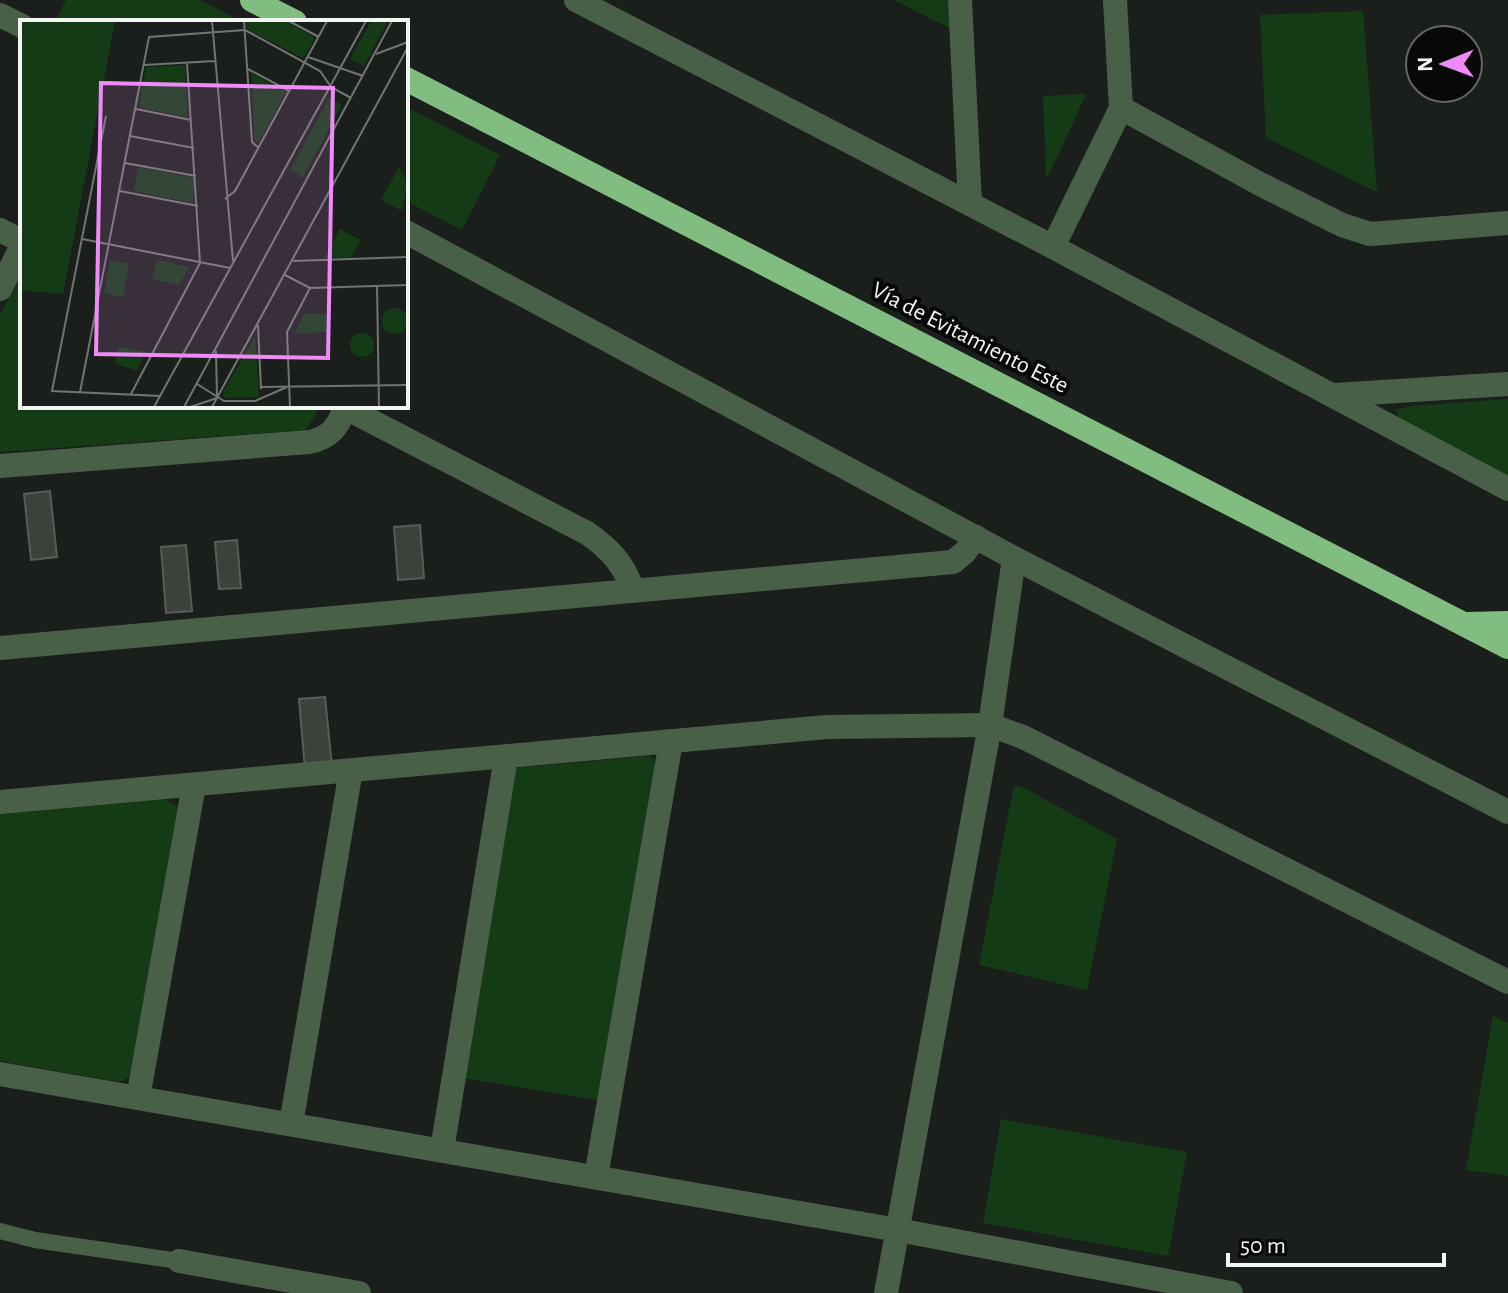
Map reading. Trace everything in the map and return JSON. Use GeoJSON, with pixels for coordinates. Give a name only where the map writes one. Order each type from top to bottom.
{"type":"FeatureCollection","features":[{"type":"Feature","properties":{"kind":"highway"},"geometry":{"type":"LineString","coordinates":[[252,0],[291,20]]}},
{"type":"Feature","properties":{"kind":"highway","name":"Vía de Evitamiento Este"},"geometry":{"type":"LineString","coordinates":[[408,80],[1508,647]]}},
{"type":"Feature","properties":{"kind":"highway"},"geometry":{"type":"LineString","coordinates":[[1465,624],[1508,623]]}},
{"type":"Feature","properties":{"kind":"street"},"geometry":{"type":"LineString","coordinates":[[576,0],[1053,247],[1508,489]]}},
{"type":"Feature","properties":{"kind":"street"},"geometry":{"type":"LineString","coordinates":[[960,0],[970,204]]}},
{"type":"Feature","properties":{"kind":"street"},"geometry":{"type":"LineString","coordinates":[[1053,247],[1121,108],[1115,0]]}},
{"type":"Feature","properties":{"kind":"street"},"geometry":{"type":"LineString","coordinates":[[0,15],[20,25]]}},
{"type":"Feature","properties":{"kind":"street"},"geometry":{"type":"LineString","coordinates":[[1121,108],[1260,184],[1342,225],[1370,234],[1508,223]]}},
{"type":"Feature","properties":{"kind":"street"},"geometry":{"type":"LineString","coordinates":[[0,230],[20,243]]}},
{"type":"Feature","properties":{"kind":"street"},"geometry":{"type":"LineString","coordinates":[[408,233],[1014,558],[1508,812]]}},
{"type":"Feature","properties":{"kind":"street"},"geometry":{"type":"LineString","coordinates":[[0,289],[20,248]]}},
{"type":"Feature","properties":{"kind":"street"},"geometry":{"type":"LineString","coordinates":[[1331,395],[1508,384]]}},
{"type":"Feature","properties":{"kind":"street"},"geometry":{"type":"LineString","coordinates":[[0,466],[309,442],[334,431],[344,408]]}},
{"type":"Feature","properties":{"kind":"street"},"geometry":{"type":"LineString","coordinates":[[346,408],[587,533],[618,559],[633,591]]}},
{"type":"Feature","properties":{"kind":"street"},"geometry":{"type":"LineString","coordinates":[[0,648],[953,562],[976,537]]}},
{"type":"Feature","properties":{"kind":"street"},"geometry":{"type":"LineString","coordinates":[[886,1293],[990,725],[1014,558]]}},
{"type":"Feature","properties":{"kind":"street"},"geometry":{"type":"LineString","coordinates":[[0,802],[827,727],[990,725],[1023,737],[1508,982]]}},
{"type":"Feature","properties":{"kind":"street"},"geometry":{"type":"LineString","coordinates":[[596,1177],[671,741]]}},
{"type":"Feature","properties":{"kind":"street"},"geometry":{"type":"LineString","coordinates":[[442,1150],[506,757]]}},
{"type":"Feature","properties":{"kind":"street"},"geometry":{"type":"LineString","coordinates":[[291,1124],[351,770]]}},
{"type":"Feature","properties":{"kind":"street"},"geometry":{"type":"LineString","coordinates":[[138,1098],[194,785]]}},
{"type":"Feature","properties":{"kind":"street"},"geometry":{"type":"LineString","coordinates":[[0,1074],[898,1230],[1231,1293]]}},
{"type":"Feature","properties":{"kind":"street"},"geometry":{"type":"LineString","coordinates":[[179,1261],[359,1293]]}},
{"type":"Feature","properties":{"kind":"lane"},"geometry":{"type":"LineString","coordinates":[[0,1231],[35,1240],[179,1261]]}},
{"type":"Feature","properties":{"kind":"green space"},"geometry":{"type":"Polygon","coordinates":[[[66,0],[200,0],[238,20],[56,20],[66,0]]]}},
{"type":"Feature","properties":{"kind":"green space"},"geometry":{"type":"Polygon","coordinates":[[[894,0],[952,0],[953,30],[894,0]]]}},
{"type":"Feature","properties":{"kind":"green space"},"geometry":{"type":"Polygon","coordinates":[[[1363,11],[1377,192],[1266,138],[1260,15],[1363,11]]]}},
{"type":"Feature","properties":{"kind":"green space"},"geometry":{"type":"Polygon","coordinates":[[[1086,94],[1049,175],[1046,175],[1043,96],[1086,94]]]}},
{"type":"Feature","properties":{"kind":"green space"},"geometry":{"type":"Polygon","coordinates":[[[408,108],[500,155],[462,230],[408,202],[408,108]]]}},
{"type":"Feature","properties":{"kind":"green space"},"geometry":{"type":"Polygon","coordinates":[[[20,276],[20,408],[319,409],[306,430],[0,452],[0,315],[20,276]]]}},
{"type":"Feature","properties":{"kind":"green space"},"geometry":{"type":"Polygon","coordinates":[[[1508,399],[1508,481],[1400,424],[1396,410],[1410,406],[1508,399]]]}},
{"type":"Feature","properties":{"kind":"green space"},"geometry":{"type":"Polygon","coordinates":[[[650,756],[659,767],[597,1100],[462,1078],[516,768],[650,756]]]}},
{"type":"Feature","properties":{"kind":"green space"},"geometry":{"type":"Polygon","coordinates":[[[1016,786],[1117,839],[1087,990],[979,965],[1016,786]]]}},
{"type":"Feature","properties":{"kind":"green space"},"geometry":{"type":"Polygon","coordinates":[[[163,798],[178,807],[130,1077],[119,1082],[0,1061],[0,813],[163,798]]]}},
{"type":"Feature","properties":{"kind":"green space"},"geometry":{"type":"Polygon","coordinates":[[[1493,1016],[1508,1023],[1508,1176],[1466,1170],[1493,1016]]]}},
{"type":"Feature","properties":{"kind":"green space"},"geometry":{"type":"Polygon","coordinates":[[[1001,1119],[1187,1152],[1168,1256],[983,1223],[1001,1119]]]}},
{"type":"Feature","properties":{"kind":"building"},"geometry":{"type":"Polygon","coordinates":[[[50,491],[57,557],[31,560],[24,494],[50,491]]]}},
{"type":"Feature","properties":{"kind":"building"},"geometry":{"type":"Polygon","coordinates":[[[420,525],[424,578],[398,580],[394,527],[420,525]]]}},
{"type":"Feature","properties":{"kind":"building"},"geometry":{"type":"Polygon","coordinates":[[[237,540],[241,588],[219,589],[215,542],[237,540]]]}},
{"type":"Feature","properties":{"kind":"building"},"geometry":{"type":"Polygon","coordinates":[[[186,545],[192,611],[166,613],[161,547],[186,545]]]}},
{"type":"Feature","properties":{"kind":"building"},"geometry":{"type":"Polygon","coordinates":[[[325,697],[332,766],[305,769],[299,699],[325,697]]]}}]}
